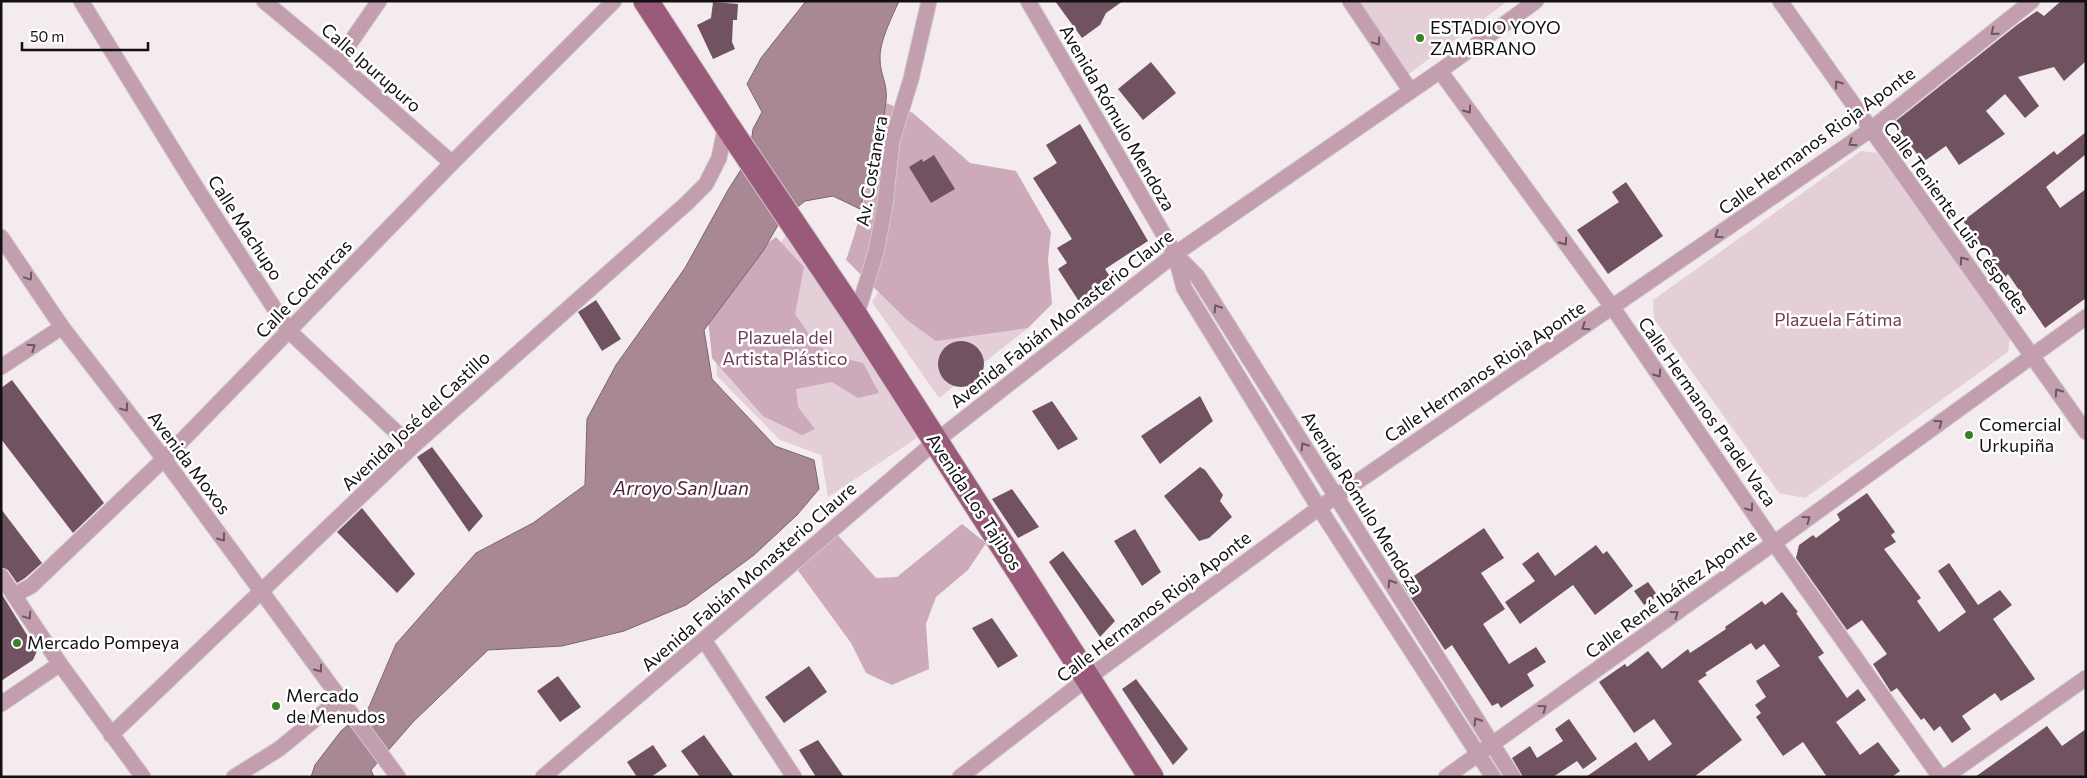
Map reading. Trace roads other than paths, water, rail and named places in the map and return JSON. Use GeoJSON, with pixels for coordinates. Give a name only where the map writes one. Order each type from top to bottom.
{"type":"FeatureCollection","features":[{"type":"Feature","properties":{"kind":"main road","name":"Avenida Los Tajibos"},"geometry":{"type":"LineString","coordinates":[[646,1],[728,127],[797,227],[1151,777]]}},
{"type":"Feature","properties":{"kind":"street","name":"Calle Machupo"},"geometry":{"type":"LineString","coordinates":[[81,1],[197,189],[289,331],[412,447]]}},
{"type":"Feature","properties":{"kind":"street","name":"Calle Ipurupuro"},"geometry":{"type":"LineString","coordinates":[[264,1],[452,163]]}},
{"type":"Feature","properties":{"kind":"street"},"geometry":{"type":"LineString","coordinates":[[337,62],[379,1]]}},
{"type":"Feature","properties":{"kind":"street","name":"Calle Cocharcas"},"geometry":{"type":"LineString","coordinates":[[14,595],[31,586],[164,459],[452,163],[614,1]]}},
{"type":"Feature","properties":{"kind":"street","name":"Av. Costanera"},"geometry":{"type":"LineString","coordinates":[[856,318],[876,252],[885,205],[892,141],[911,79],[929,1]]}},
{"type":"Feature","properties":{"kind":"street","name":"Avenida Rómulo Mendoza"},"geometry":{"type":"LineString","coordinates":[[1028,1],[1174,254],[1184,288],[1319,508],[1493,777]]}},
{"type":"Feature","properties":{"kind":"street"},"geometry":{"type":"LineString","coordinates":[[1350,1],[1410,90]]}},
{"type":"Feature","properties":{"kind":"street","name":"Avenida Fabián Monasterio Claure"},"geometry":{"type":"LineString","coordinates":[[544,777],[936,442],[1174,254],[1440,71],[1536,1]]}},
{"type":"Feature","properties":{"kind":"street","name":"Calle Teniente Luis Céspedes"},"geometry":{"type":"LineString","coordinates":[[1780,1],[2086,432]]}},
{"type":"Feature","properties":{"kind":"street","name":"Calle Hermanos Rioja Aponte"},"geometry":{"type":"LineString","coordinates":[[960,777],[1088,678],[1319,508],[1870,130],[2032,1]]}},
{"type":"Feature","properties":{"kind":"street","name":"Calle Hermanos Pradel Vaca"},"geometry":{"type":"LineString","coordinates":[[1440,71],[1613,308],[1774,543],[1940,777]]}},
{"type":"Feature","properties":{"kind":"street","name":"Avenida José del Castillo"},"geometry":{"type":"LineString","coordinates":[[111,735],[412,447],[706,184],[719,158],[728,127]]}},
{"type":"Feature","properties":{"kind":"street","name":"Avenida Moxos"},"geometry":{"type":"LineString","coordinates":[[1,237],[62,326],[164,459],[393,771]]}},
{"type":"Feature","properties":{"kind":"street","name":"Avenida Rómulo Mendoza"},"geometry":{"type":"LineString","coordinates":[[1174,254],[1196,276],[1513,777]]}},
{"type":"Feature","properties":{"kind":"street","name":"Calle René Ibáñez Aponte"},"geometry":{"type":"LineString","coordinates":[[1446,777],[2086,317]]}},
{"type":"Feature","properties":{"kind":"street"},"geometry":{"type":"LineString","coordinates":[[1,367],[62,326]]}},
{"type":"Feature","properties":{"kind":"street"},"geometry":{"type":"LineString","coordinates":[[1,576],[60,664],[143,777]]}},
{"type":"Feature","properties":{"kind":"street"},"geometry":{"type":"LineString","coordinates":[[704,640],[794,777]]}},
{"type":"Feature","properties":{"kind":"street"},"geometry":{"type":"LineString","coordinates":[[1,704],[60,664]]}},
{"type":"Feature","properties":{"kind":"street"},"geometry":{"type":"LineString","coordinates":[[1945,777],[2086,678]]}},
{"type":"Feature","properties":{"kind":"street"},"geometry":{"type":"LineString","coordinates":[[234,777],[345,704]]}},
{"type":"Feature","properties":{"kind":"water","name":"Arroyo San Juan"},"geometry":{"type":"Polygon","coordinates":[[[806,1],[899,1],[886,30],[880,52],[880,65],[886,89],[886,101],[879,142],[860,209],[833,196],[805,201],[781,220],[763,251],[704,330],[712,379],[775,446],[814,460],[819,489],[797,515],[754,555],[686,605],[624,631],[562,646],[488,650],[413,722],[371,770],[374,777],[311,777],[315,765],[341,731],[369,707],[396,644],[476,553],[533,523],[585,485],[587,419],[616,365],[685,268],[728,190],[749,157],[753,129],[762,112],[747,84],[761,58],[806,1]]]}},
{"type":"Feature","properties":{"kind":"place","name":"ESTADIO YOYO ZAMBRANO"},"geometry":{"type":"Point","coordinates":[1420,38]}},
{"type":"Feature","properties":{"kind":"place","name":"Comercial Urkupiña"},"geometry":{"type":"Point","coordinates":[1969,435]}},
{"type":"Feature","properties":{"kind":"place","name":"Mercado Pompeya"},"geometry":{"type":"Point","coordinates":[17,643]}},
{"type":"Feature","properties":{"kind":"place","name":"Mercado de Menudos"},"geometry":{"type":"Point","coordinates":[276,706]}},
{"type":"Feature","properties":{"kind":"park label","name":"Plazuela Fátima"},"geometry":{"type":"Point","coordinates":[1838,320]}},
{"type":"Feature","properties":{"kind":"park label","name":"Plazuela del Artista Plástico"},"geometry":{"type":"Point","coordinates":[785,348]}}]}
